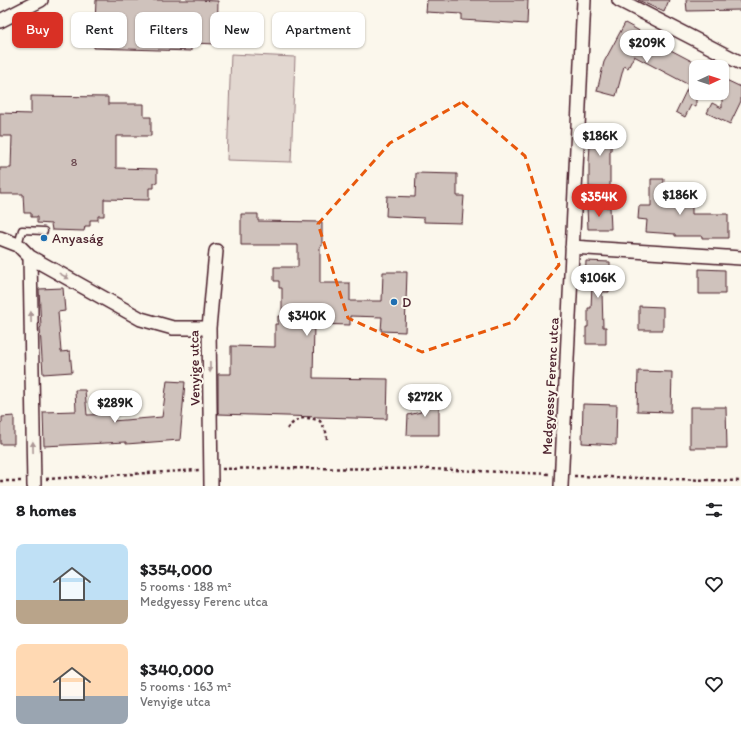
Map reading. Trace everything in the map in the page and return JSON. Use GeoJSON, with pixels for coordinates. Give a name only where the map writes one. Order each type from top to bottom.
{"type":"FeatureCollection","features":[{"type":"Feature","properties":{"kind":"street"},"geometry":{"type":"LineString","coordinates":[[0,21],[41,0]]}},
{"type":"Feature","properties":{"kind":"street","name":"Medgyessy Ferenc utca"},"geometry":{"type":"LineString","coordinates":[[561,480],[584,0]]}},
{"type":"Feature","properties":{"kind":"street"},"geometry":{"type":"LineString","coordinates":[[619,0],[741,63]]}},
{"type":"Feature","properties":{"kind":"street"},"geometry":{"type":"LineString","coordinates":[[0,238],[18,245],[30,257],[141,319],[173,328],[210,328]]}},
{"type":"Feature","properties":{"kind":"street"},"geometry":{"type":"LineString","coordinates":[[572,247],[741,258]]}},
{"type":"Feature","properties":{"kind":"street","name":"Venyige utca"},"geometry":{"type":"LineString","coordinates":[[211,486],[210,328],[216,251]]}},
{"type":"Feature","properties":{"kind":"street"},"geometry":{"type":"LineString","coordinates":[[30,257],[34,483]]}},
{"type":"Feature","properties":{"kind":"lane"},"geometry":{"type":"LineString","coordinates":[[18,245],[22,230],[44,231]]}},
{"type":"Feature","properties":{"kind":"path"},"geometry":{"type":"LineString","coordinates":[[287,429],[297,420],[308,417],[320,421],[326,432],[327,439]]}},
{"type":"Feature","properties":{"kind":"path"},"geometry":{"type":"LineString","coordinates":[[0,481],[34,483],[212,469],[268,468],[430,469],[561,480],[741,481]]}},
{"type":"Feature","properties":{"kind":"highlighted area"},"geometry":{"type":"Polygon","coordinates":[[[462,102],[525,156],[559,265],[513,322],[422,352],[348,318],[318,224],[390,143],[462,102]]]}},
{"type":"Feature","properties":{"kind":"shaded area"},"geometry":{"type":"Polygon","coordinates":[[[231,54],[295,57],[291,162],[227,160],[231,54]]]}},
{"type":"Feature","properties":{"kind":"building"},"geometry":{"type":"Polygon","coordinates":[[[96,0],[218,1],[218,12],[210,12],[210,44],[202,43],[202,12],[135,12],[135,48],[191,48],[191,51],[94,48],[127,48],[127,12],[96,12],[96,0]]]}},
{"type":"Feature","properties":{"kind":"building"},"geometry":{"type":"Polygon","coordinates":[[[427,0],[528,0],[527,24],[462,20],[462,14],[426,12],[427,0]]]}},
{"type":"Feature","properties":{"kind":"building"},"geometry":{"type":"Polygon","coordinates":[[[638,0],[669,0],[664,12],[638,0]]]}},
{"type":"Feature","properties":{"kind":"building"},"geometry":{"type":"Polygon","coordinates":[[[686,0],[741,0],[741,10],[687,11],[686,0]]]}},
{"type":"Feature","properties":{"kind":"building"},"geometry":{"type":"Polygon","coordinates":[[[625,23],[645,34],[644,36],[690,60],[689,85],[634,56],[628,68],[624,66],[616,96],[597,91],[604,62],[625,23]]]}},
{"type":"Feature","properties":{"kind":"building"},"geometry":{"type":"Polygon","coordinates":[[[729,81],[741,87],[741,101],[730,124],[707,113],[712,103],[722,108],[722,100],[729,100],[729,81]]]}},
{"type":"Feature","properties":{"kind":"building"},"geometry":{"type":"Polygon","coordinates":[[[689,85],[689,100],[696,100],[696,107],[691,105],[685,117],[676,112],[689,85]]]}},
{"type":"Feature","properties":{"kind":"building"},"geometry":{"type":"Polygon","coordinates":[[[31,96],[108,97],[108,104],[144,104],[144,117],[151,117],[151,136],[116,136],[116,168],[157,169],[157,183],[154,183],[154,188],[149,188],[149,200],[104,199],[104,216],[98,216],[98,220],[90,220],[90,226],[85,226],[84,231],[52,230],[51,224],[37,223],[37,217],[31,217],[31,213],[24,213],[23,194],[0,194],[0,168],[11,168],[12,136],[0,136],[0,113],[31,114],[31,96]]]}},
{"type":"Feature","properties":{"kind":"building"},"geometry":{"type":"Polygon","coordinates":[[[591,127],[612,128],[610,151],[610,188],[589,187],[591,127]]]}},
{"type":"Feature","properties":{"kind":"building"},"geometry":{"type":"Polygon","coordinates":[[[416,173],[457,174],[457,196],[464,196],[462,223],[424,222],[424,218],[386,216],[387,196],[415,197],[416,173]]]}},
{"type":"Feature","properties":{"kind":"building"},"geometry":{"type":"Polygon","coordinates":[[[651,179],[664,179],[663,194],[692,195],[692,214],[728,214],[728,238],[702,238],[702,236],[675,236],[675,234],[646,232],[647,220],[638,219],[639,206],[651,206],[651,179]]]}},
{"type":"Feature","properties":{"kind":"building"},"geometry":{"type":"Polygon","coordinates":[[[587,207],[610,207],[611,229],[588,229],[587,207]]]}},
{"type":"Feature","properties":{"kind":"building"},"geometry":{"type":"Polygon","coordinates":[[[241,214],[258,214],[258,221],[322,222],[322,246],[320,246],[320,283],[350,283],[350,301],[382,301],[383,272],[407,272],[405,332],[381,331],[382,317],[350,316],[350,325],[314,324],[313,378],[388,379],[387,419],[218,414],[218,374],[231,374],[231,346],[275,347],[275,324],[278,324],[278,316],[282,316],[282,288],[279,288],[279,281],[274,281],[274,267],[298,267],[298,245],[241,245],[241,214]]]}},
{"type":"Feature","properties":{"kind":"building"},"geometry":{"type":"Polygon","coordinates":[[[586,261],[610,262],[610,276],[616,276],[615,290],[609,289],[609,292],[602,292],[603,327],[606,327],[606,344],[586,344],[586,327],[588,327],[588,308],[591,308],[592,284],[585,284],[586,261]]]}},
{"type":"Feature","properties":{"kind":"building"},"geometry":{"type":"Polygon","coordinates":[[[699,269],[725,270],[725,294],[699,294],[699,269]]]}},
{"type":"Feature","properties":{"kind":"building"},"geometry":{"type":"Polygon","coordinates":[[[63,288],[65,311],[58,312],[61,352],[70,351],[72,372],[43,374],[39,289],[63,288]]]}},
{"type":"Feature","properties":{"kind":"building"},"geometry":{"type":"Polygon","coordinates":[[[639,306],[663,307],[663,330],[639,330],[639,306]]]}},
{"type":"Feature","properties":{"kind":"building"},"geometry":{"type":"Polygon","coordinates":[[[638,371],[672,372],[671,412],[637,411],[638,371]]]}},
{"type":"Feature","properties":{"kind":"building"},"geometry":{"type":"Polygon","coordinates":[[[167,381],[185,382],[180,440],[126,444],[126,442],[44,446],[43,412],[76,411],[75,390],[85,390],[87,415],[112,414],[112,421],[162,417],[167,381]]]}},
{"type":"Feature","properties":{"kind":"building"},"geometry":{"type":"Polygon","coordinates":[[[421,395],[439,396],[439,435],[407,435],[408,415],[421,412],[421,395]]]}},
{"type":"Feature","properties":{"kind":"building"},"geometry":{"type":"Polygon","coordinates":[[[583,404],[617,405],[616,445],[582,443],[583,404]]]}},
{"type":"Feature","properties":{"kind":"building"},"geometry":{"type":"Polygon","coordinates":[[[690,407],[726,407],[727,448],[690,448],[690,407]]]}},
{"type":"Feature","properties":{"kind":"building"},"geometry":{"type":"Polygon","coordinates":[[[14,416],[14,444],[0,444],[0,423],[2,423],[2,417],[14,416]]]}},
{"type":"Feature","properties":{"kind":"place","name":"Anyaság"},"geometry":{"type":"Point","coordinates":[44,238]}},
{"type":"Feature","properties":{"kind":"place","name":"D"},"geometry":{"type":"Point","coordinates":[394,302]}}]}
